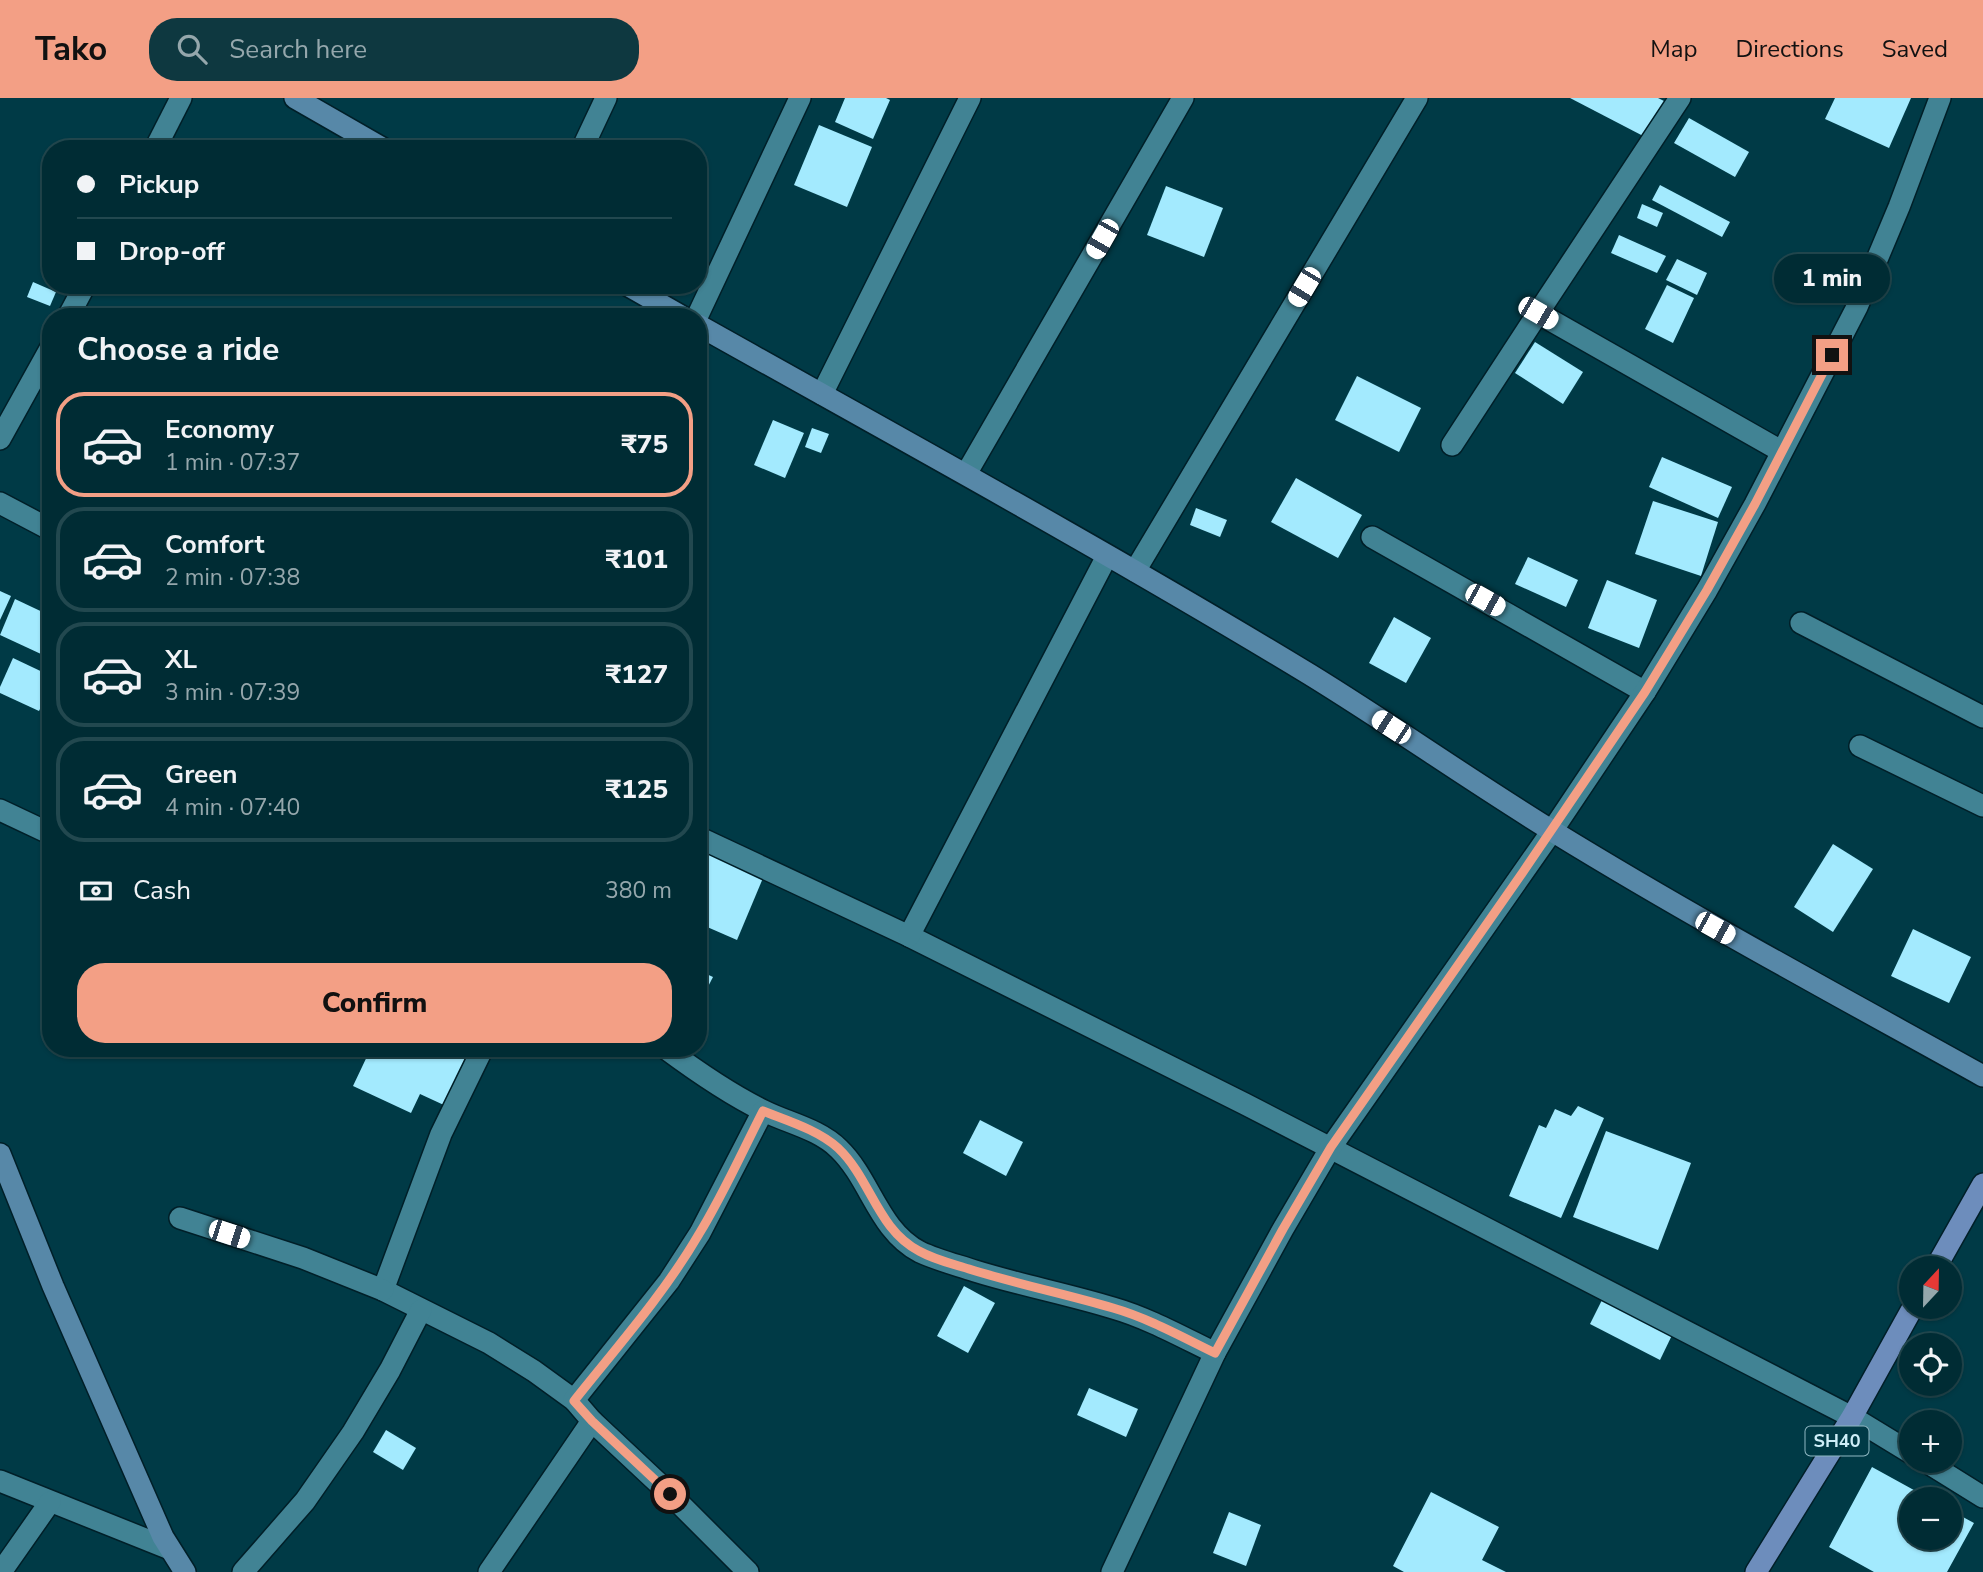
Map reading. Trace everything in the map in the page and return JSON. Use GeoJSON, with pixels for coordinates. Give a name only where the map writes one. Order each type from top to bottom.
{"type":"FeatureCollection","features":[{"type":"Feature","properties":{"kind":"main road"},"geometry":{"type":"LineString","coordinates":[[1942,1256],[1983,1184]]}},
{"type":"Feature","properties":{"kind":"main road","name":"SH40"},"geometry":{"type":"LineString","coordinates":[[1756,1572],[1852,1417],[1906,1320]]}},
{"type":"Feature","properties":{"kind":"street"},"geometry":{"type":"LineString","coordinates":[[160,140],[181,98]]}},
{"type":"Feature","properties":{"kind":"street"},"geometry":{"type":"LineString","coordinates":[[295,98],[368,140]]}},
{"type":"Feature","properties":{"kind":"street"},"geometry":{"type":"LineString","coordinates":[[586,140],[606,98]]}},
{"type":"Feature","properties":{"kind":"street"},"geometry":{"type":"LineString","coordinates":[[701,308],[800,98]]}},
{"type":"Feature","properties":{"kind":"street"},"geometry":{"type":"LineString","coordinates":[[822,394],[970,98]]}},
{"type":"Feature","properties":{"kind":"street"},"geometry":{"type":"LineString","coordinates":[[966,474],[1183,98]]}},
{"type":"Feature","properties":{"kind":"street"},"geometry":{"type":"LineString","coordinates":[[1135,571],[1417,98]]}},
{"type":"Feature","properties":{"kind":"street"},"geometry":{"type":"LineString","coordinates":[[1451,445],[1680,98]]}},
{"type":"Feature","properties":{"kind":"street"},"geometry":{"type":"LineString","coordinates":[[1112,1572],[1215,1353],[1331,1147],[1552,831],[1645,692],[1707,590],[1857,307],[1899,207],[1940,98]]}},
{"type":"Feature","properties":{"kind":"street"},"geometry":{"type":"LineString","coordinates":[[642,294],[667,308]]}},
{"type":"Feature","properties":{"kind":"street"},"geometry":{"type":"LineString","coordinates":[[1538,313],[1781,451]]}},
{"type":"Feature","properties":{"kind":"street"},"geometry":{"type":"LineString","coordinates":[[707,330],[1135,571],[1310,675],[1552,831],[1692,915],[1983,1076]]}},
{"type":"Feature","properties":{"kind":"street"},"geometry":{"type":"LineString","coordinates":[[0,439],[42,363]]}},
{"type":"Feature","properties":{"kind":"street"},"geometry":{"type":"LineString","coordinates":[[0,503],[42,525]]}},
{"type":"Feature","properties":{"kind":"street"},"geometry":{"type":"LineString","coordinates":[[1372,537],[1645,692]]}},
{"type":"Feature","properties":{"kind":"street"},"geometry":{"type":"LineString","coordinates":[[909,936],[1107,556]]}},
{"type":"Feature","properties":{"kind":"street"},"geometry":{"type":"LineString","coordinates":[[1801,623],[1983,718]]}},
{"type":"Feature","properties":{"kind":"street"},"geometry":{"type":"LineString","coordinates":[[1860,746],[1983,806]]}},
{"type":"Feature","properties":{"kind":"street"},"geometry":{"type":"LineString","coordinates":[[0,810],[42,830]]}},
{"type":"Feature","properties":{"kind":"street"},"geometry":{"type":"LineString","coordinates":[[707,841],[909,936],[1331,1147],[1852,1417],[1899,1446]]}},
{"type":"Feature","properties":{"kind":"street"},"geometry":{"type":"LineString","coordinates":[[383,1290],[441,1134],[479,1057]]}},
{"type":"Feature","properties":{"kind":"street"},"geometry":{"type":"LineString","coordinates":[[678,1057],[763,1111],[812,1131],[838,1148],[854,1167],[892,1231],[918,1251],[994,1277],[1116,1308],[1215,1353]]}},
{"type":"Feature","properties":{"kind":"street"},"geometry":{"type":"LineString","coordinates":[[574,1401],[642,1317],[682,1262],[700,1233],[763,1111]]}},
{"type":"Feature","properties":{"kind":"street"},"geometry":{"type":"LineString","coordinates":[[0,1154],[52,1286],[163,1537],[185,1572]]}},
{"type":"Feature","properties":{"kind":"street"},"geometry":{"type":"LineString","coordinates":[[180,1219],[303,1258],[383,1290],[489,1343],[534,1371],[574,1401],[748,1572]]}},
{"type":"Feature","properties":{"kind":"street"},"geometry":{"type":"LineString","coordinates":[[243,1572],[305,1501],[353,1432],[390,1370],[421,1310]]}},
{"type":"Feature","properties":{"kind":"street"},"geometry":{"type":"LineString","coordinates":[[489,1572],[592,1421]]}},
{"type":"Feature","properties":{"kind":"street"},"geometry":{"type":"LineString","coordinates":[[1944,1473],[1983,1497]]}},
{"type":"Feature","properties":{"kind":"street"},"geometry":{"type":"LineString","coordinates":[[0,1481],[170,1549]]}},
{"type":"Feature","properties":{"kind":"street"},"geometry":{"type":"LineString","coordinates":[[1,1572],[50,1502]]}},
{"type":"Feature","properties":{"kind":"building"},"geometry":{"type":"Polygon","coordinates":[[[845,98],[890,100],[873,139],[835,122],[845,98]]]}},
{"type":"Feature","properties":{"kind":"building"},"geometry":{"type":"Polygon","coordinates":[[[1570,98],[1658,98],[1666,102],[1647,138],[1570,98]]]}},
{"type":"Feature","properties":{"kind":"building"},"geometry":{"type":"Polygon","coordinates":[[[1835,98],[1911,98],[1889,148],[1825,119],[1835,98]]]}},
{"type":"Feature","properties":{"kind":"building"},"geometry":{"type":"Polygon","coordinates":[[[1689,118],[1749,152],[1735,177],[1674,143],[1689,118]]]}},
{"type":"Feature","properties":{"kind":"building"},"geometry":{"type":"Polygon","coordinates":[[[819,125],[872,147],[847,207],[794,185],[819,125]]]}},
{"type":"Feature","properties":{"kind":"building"},"geometry":{"type":"Polygon","coordinates":[[[1660,185],[1730,222],[1722,237],[1652,200],[1660,185]]]}},
{"type":"Feature","properties":{"kind":"building"},"geometry":{"type":"Polygon","coordinates":[[[1166,186],[1223,208],[1204,257],[1147,235],[1166,186]]]}},
{"type":"Feature","properties":{"kind":"building"},"geometry":{"type":"Polygon","coordinates":[[[1642,204],[1663,213],[1657,227],[1637,218],[1642,204]]]}},
{"type":"Feature","properties":{"kind":"building"},"geometry":{"type":"Polygon","coordinates":[[[1619,235],[1666,256],[1657,273],[1611,253],[1619,235]]]}},
{"type":"Feature","properties":{"kind":"building"},"geometry":{"type":"Polygon","coordinates":[[[1677,259],[1707,273],[1697,295],[1666,280],[1677,259]]]}},
{"type":"Feature","properties":{"kind":"building"},"geometry":{"type":"Polygon","coordinates":[[[33,282],[42,286],[42,294],[55,294],[50,306],[27,297],[33,282]]]}},
{"type":"Feature","properties":{"kind":"building"},"geometry":{"type":"Polygon","coordinates":[[[1667,285],[1694,298],[1673,343],[1645,329],[1667,285]]]}},
{"type":"Feature","properties":{"kind":"building"},"geometry":{"type":"Polygon","coordinates":[[[1535,342],[1583,372],[1563,404],[1515,373],[1535,342]]]}},
{"type":"Feature","properties":{"kind":"building"},"geometry":{"type":"Polygon","coordinates":[[[1357,376],[1421,408],[1399,452],[1335,420],[1357,376]]]}},
{"type":"Feature","properties":{"kind":"building"},"geometry":{"type":"Polygon","coordinates":[[[773,420],[804,433],[785,478],[754,465],[773,420]]]}},
{"type":"Feature","properties":{"kind":"building"},"geometry":{"type":"Polygon","coordinates":[[[812,428],[829,434],[821,453],[805,447],[812,428]]]}},
{"type":"Feature","properties":{"kind":"building"},"geometry":{"type":"Polygon","coordinates":[[[1662,457],[1732,487],[1718,518],[1649,487],[1662,457]]]}},
{"type":"Feature","properties":{"kind":"building"},"geometry":{"type":"Polygon","coordinates":[[[1296,478],[1362,515],[1338,558],[1271,522],[1296,478]]]}},
{"type":"Feature","properties":{"kind":"building"},"geometry":{"type":"Polygon","coordinates":[[[1653,501],[1718,522],[1701,576],[1635,554],[1653,501]]]}},
{"type":"Feature","properties":{"kind":"building"},"geometry":{"type":"Polygon","coordinates":[[[1196,508],[1227,520],[1220,537],[1190,525],[1196,508]]]}},
{"type":"Feature","properties":{"kind":"building"},"geometry":{"type":"Polygon","coordinates":[[[1528,557],[1578,580],[1566,607],[1515,584],[1528,557]]]}},
{"type":"Feature","properties":{"kind":"building"},"geometry":{"type":"Polygon","coordinates":[[[1607,580],[1657,600],[1639,648],[1588,628],[1607,580]]]}},
{"type":"Feature","properties":{"kind":"building"},"geometry":{"type":"Polygon","coordinates":[[[0,591],[11,596],[0,620],[0,591]]]}},
{"type":"Feature","properties":{"kind":"building"},"geometry":{"type":"Polygon","coordinates":[[[15,599],[42,612],[41,654],[0,635],[15,599]]]}},
{"type":"Feature","properties":{"kind":"building"},"geometry":{"type":"Polygon","coordinates":[[[1394,617],[1431,638],[1406,683],[1369,663],[1394,617]]]}},
{"type":"Feature","properties":{"kind":"building"},"geometry":{"type":"Polygon","coordinates":[[[13,658],[42,672],[42,705],[39,711],[0,693],[13,658]]]}},
{"type":"Feature","properties":{"kind":"building"},"geometry":{"type":"Polygon","coordinates":[[[1833,844],[1873,869],[1833,932],[1794,907],[1833,844]]]}},
{"type":"Feature","properties":{"kind":"building"},"geometry":{"type":"Polygon","coordinates":[[[707,854],[763,878],[737,940],[707,927],[707,854]]]}},
{"type":"Feature","properties":{"kind":"building"},"geometry":{"type":"Polygon","coordinates":[[[1913,929],[1971,957],[1949,1003],[1891,976],[1913,929]]]}},
{"type":"Feature","properties":{"kind":"building"},"geometry":{"type":"Polygon","coordinates":[[[707,974],[713,977],[707,989],[707,974]]]}},
{"type":"Feature","properties":{"kind":"building"},"geometry":{"type":"Polygon","coordinates":[[[367,1057],[460,1057],[468,1061],[446,1106],[420,1094],[411,1113],[353,1086],[367,1057]]]}},
{"type":"Feature","properties":{"kind":"building"},"geometry":{"type":"Polygon","coordinates":[[[1578,1106],[1604,1118],[1561,1218],[1509,1196],[1539,1125],[1546,1128],[1555,1109],[1571,1116],[1578,1106]]]}},
{"type":"Feature","properties":{"kind":"building"},"geometry":{"type":"Polygon","coordinates":[[[980,1120],[1023,1142],[1006,1176],[963,1153],[980,1120]]]}},
{"type":"Feature","properties":{"kind":"building"},"geometry":{"type":"Polygon","coordinates":[[[1606,1131],[1691,1163],[1658,1250],[1573,1217],[1606,1131]]]}},
{"type":"Feature","properties":{"kind":"building"},"geometry":{"type":"Polygon","coordinates":[[[964,1286],[995,1303],[968,1353],[937,1336],[964,1286]]]}},
{"type":"Feature","properties":{"kind":"building"},"geometry":{"type":"Polygon","coordinates":[[[1606,1292],[1675,1329],[1660,1360],[1590,1324],[1606,1292]]]}},
{"type":"Feature","properties":{"kind":"building"},"geometry":{"type":"Polygon","coordinates":[[[1089,1388],[1138,1409],[1126,1437],[1077,1415],[1089,1388]]]}},
{"type":"Feature","properties":{"kind":"building"},"geometry":{"type":"Polygon","coordinates":[[[386,1430],[416,1448],[403,1470],[373,1452],[386,1430]]]}},
{"type":"Feature","properties":{"kind":"building"},"geometry":{"type":"Polygon","coordinates":[[[1872,1467],[1908,1487],[1899,1487],[1899,1550],[1959,1550],[1947,1572],[1874,1572],[1829,1547],[1872,1467]]]}},
{"type":"Feature","properties":{"kind":"building"},"geometry":{"type":"Polygon","coordinates":[[[1431,1492],[1499,1527],[1482,1560],[1506,1572],[1404,1572],[1393,1566],[1431,1492]]]}},
{"type":"Feature","properties":{"kind":"building"},"geometry":{"type":"Polygon","coordinates":[[[1229,1512],[1261,1525],[1246,1566],[1213,1553],[1229,1512]]]}},
{"type":"Feature","properties":{"kind":"building"},"geometry":{"type":"Polygon","coordinates":[[[1962,1516],[1974,1523],[1962,1545],[1962,1516]]]}},
{"type":"Feature","properties":{"kind":"route"},"geometry":{"type":"LineString","coordinates":[[670,1494],[574,1401],[680,1265],[700,1233],[763,1111],[812,1131],[838,1148],[854,1167],[892,1231],[918,1251],[994,1277],[1116,1308],[1215,1353],[1331,1147],[1645,692],[1755,504],[1832,355]]}}]}
